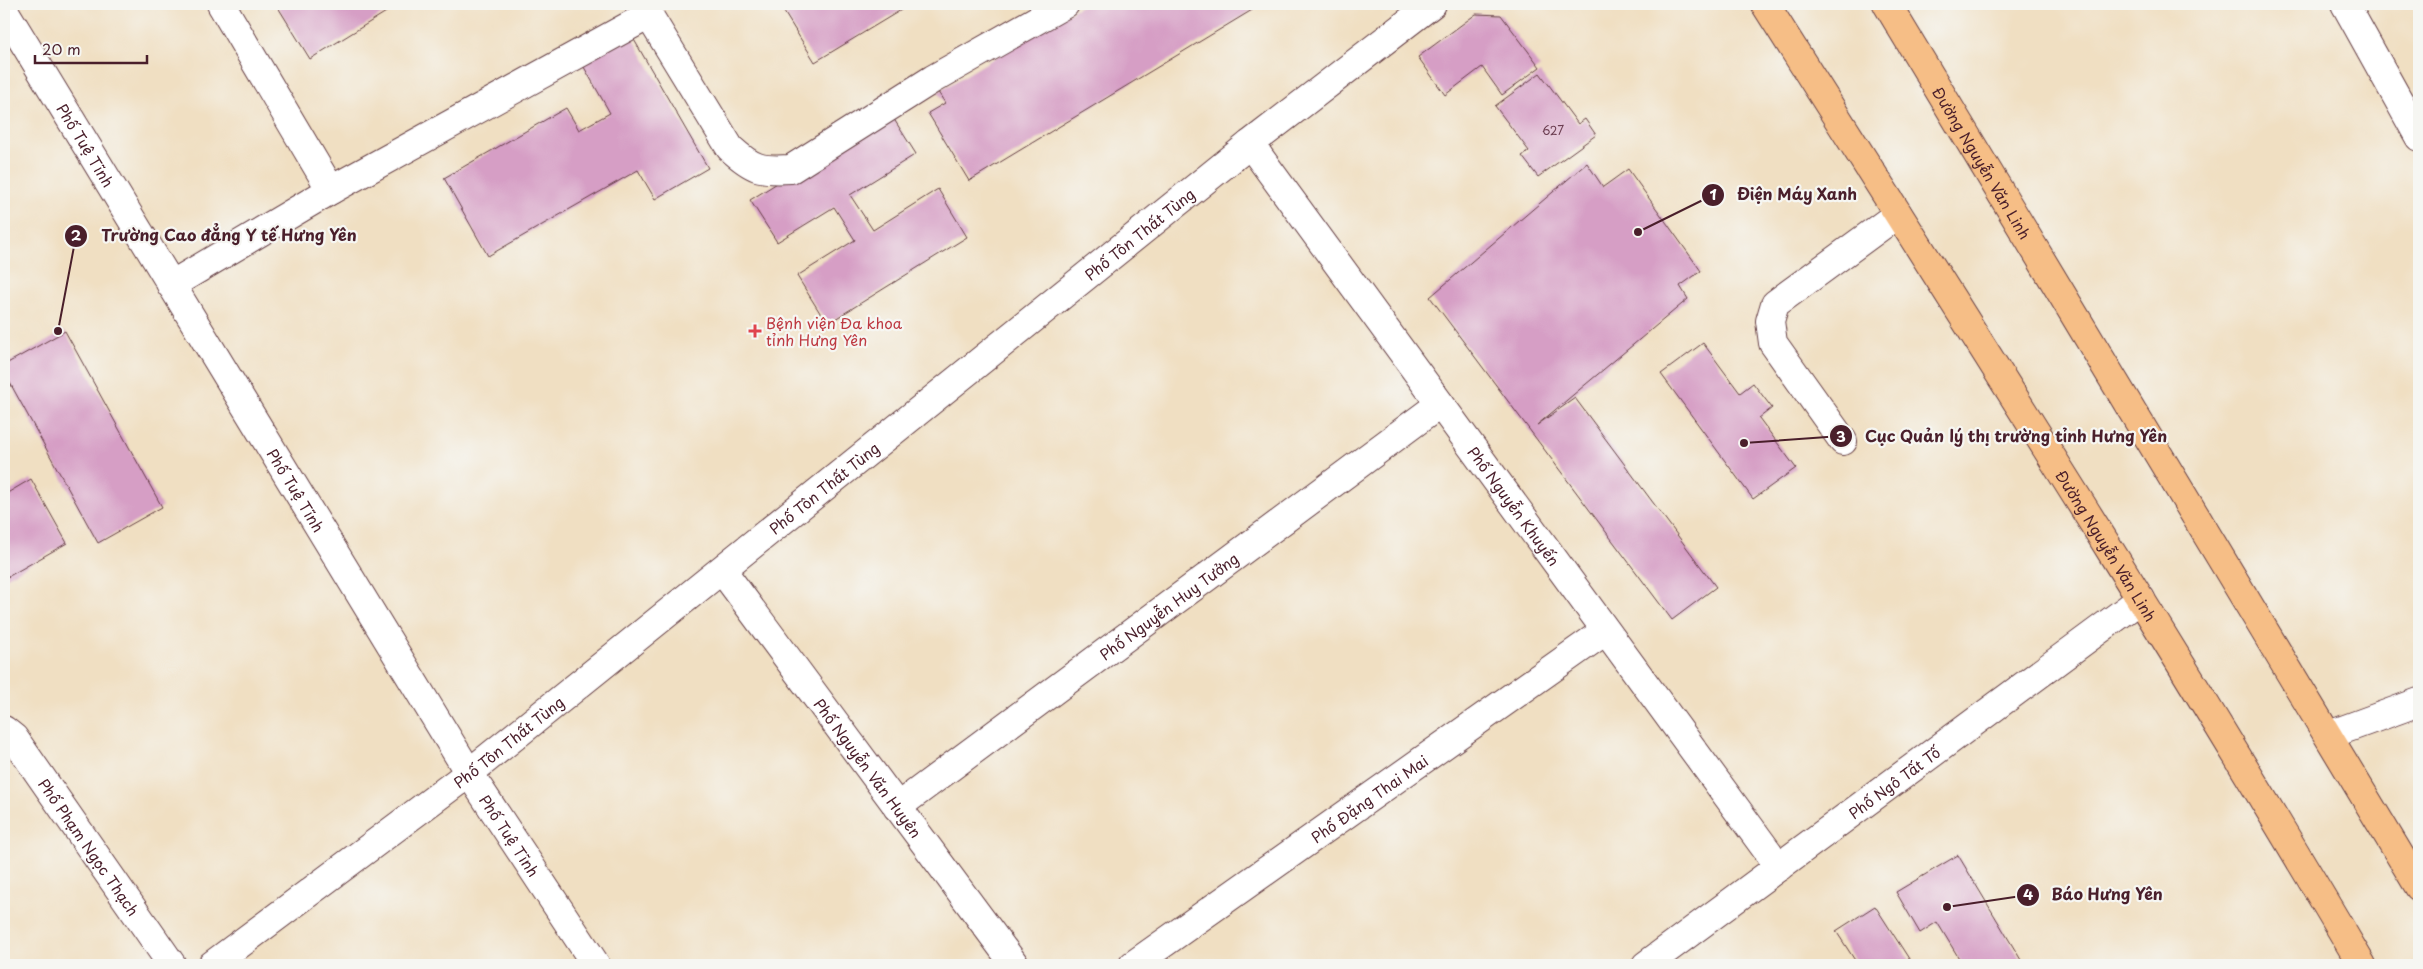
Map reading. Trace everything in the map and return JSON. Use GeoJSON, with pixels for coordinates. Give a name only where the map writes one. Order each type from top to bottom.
{"type":"FeatureCollection","features":[{"type":"Feature","properties":{"kind":"highway","name":"Đường Nguyễn Văn Linh"},"geometry":{"type":"LineString","coordinates":[[1765,4],[2141,599],[2266,803],[2362,965]]}},
{"type":"Feature","properties":{"kind":"highway","name":"Đường Nguyễn Văn Linh"},"geometry":{"type":"LineString","coordinates":[[1887,4],[2419,887]]}},
{"type":"Feature","properties":{"kind":"street"},"geometry":{"type":"LineString","coordinates":[[221,4],[331,190]]}},
{"type":"Feature","properties":{"kind":"street"},"geometry":{"type":"LineString","coordinates":[[171,285],[331,190],[645,9],[730,148],[749,165],[771,170],[791,168],[933,79],[1065,4]]}},
{"type":"Feature","properties":{"kind":"street","name":"Phố Tôn Thất Tùng"},"geometry":{"type":"LineString","coordinates":[[212,965],[469,773],[1250,144],[1432,4]]}},
{"type":"Feature","properties":{"kind":"street"},"geometry":{"type":"LineString","coordinates":[[2345,4],[2419,137]]}},
{"type":"Feature","properties":{"kind":"street","name":"Phố Tuệ Tĩnh"},"geometry":{"type":"LineString","coordinates":[[4,10],[469,773],[596,965]]}},
{"type":"Feature","properties":{"kind":"street","name":"Phố Nguyễn Khuyến"},"geometry":{"type":"LineString","coordinates":[[1250,144],[1779,867]]}},
{"type":"Feature","properties":{"kind":"street"},"geometry":{"type":"LineString","coordinates":[[1843,441],[1773,343],[1770,321],[1775,304],[1898,214]]}},
{"type":"Feature","properties":{"kind":"street","name":"Phố Nguyễn Huy Tưởng"},"geometry":{"type":"LineString","coordinates":[[897,807],[1440,404]]}},
{"type":"Feature","properties":{"kind":"street","name":"Phố Nguyễn Văn Huyên"},"geometry":{"type":"LineString","coordinates":[[722,570],[1015,965]]}},
{"type":"Feature","properties":{"kind":"street","name":"Phố Ngô Tất Tố"},"geometry":{"type":"LineString","coordinates":[[1646,965],[2141,599]]}},
{"type":"Feature","properties":{"kind":"street","name":"Phố Đặng Thai Mai"},"geometry":{"type":"LineString","coordinates":[[1133,965],[1605,631]]}},
{"type":"Feature","properties":{"kind":"street"},"geometry":{"type":"LineString","coordinates":[[2329,735],[2419,702]]}},
{"type":"Feature","properties":{"kind":"street","name":"Phố Phạm Ngọc Thạch"},"geometry":{"type":"LineString","coordinates":[[4,730],[14,738],[172,965]]}},
{"type":"Feature","properties":{"kind":"building"},"geometry":{"type":"Polygon","coordinates":[[[276,4],[399,4],[310,59],[276,4]]]}},
{"type":"Feature","properties":{"kind":"building"},"geometry":{"type":"Polygon","coordinates":[[[779,4],[911,4],[815,62],[779,4]]]}},
{"type":"Feature","properties":{"kind":"building"},"geometry":{"type":"Polygon","coordinates":[[[1084,4],[1262,4],[969,181],[928,113],[945,103],[938,92],[1084,4]]]}},
{"type":"Feature","properties":{"kind":"building"},"geometry":{"type":"Polygon","coordinates":[[[1476,14],[1501,15],[1540,67],[1502,95],[1482,67],[1445,95],[1418,57],[1476,14]]]}},
{"type":"Feature","properties":{"kind":"building"},"geometry":{"type":"Polygon","coordinates":[[[629,31],[708,168],[655,199],[638,170],[488,256],[444,178],[566,108],[579,130],[610,113],[580,60],[629,31]]]}},
{"type":"Feature","properties":{"kind":"building"},"geometry":{"type":"Polygon","coordinates":[[[1540,73],[1578,124],[1585,119],[1596,135],[1538,177],[1522,156],[1529,151],[1495,106],[1540,73]]]}},
{"type":"Feature","properties":{"kind":"building"},"geometry":{"type":"Polygon","coordinates":[[[890,113],[916,154],[850,195],[873,230],[938,189],[967,237],[827,324],[797,276],[855,240],[834,207],[777,242],[750,200],[890,113]]]}},
{"type":"Feature","properties":{"kind":"building"},"geometry":{"type":"Polygon","coordinates":[[[1587,163],[1603,187],[1628,169],[1701,271],[1680,286],[1688,299],[1537,425],[1575,398],[1716,587],[1672,620],[1430,297],[1587,163]]]}},
{"type":"Feature","properties":{"kind":"building"},"geometry":{"type":"Polygon","coordinates":[[[65,331],[162,507],[98,543],[4,372],[4,365],[65,331]]]}},
{"type":"Feature","properties":{"kind":"building"},"geometry":{"type":"Polygon","coordinates":[[[1703,343],[1740,393],[1753,383],[1772,408],[1759,418],[1796,468],[1753,499],[1661,374],[1703,343]]]}},
{"type":"Feature","properties":{"kind":"building"},"geometry":{"type":"Polygon","coordinates":[[[31,479],[67,543],[4,579],[4,495],[31,479]]]}},
{"type":"Feature","properties":{"kind":"building"},"geometry":{"type":"Polygon","coordinates":[[[1958,855],[2024,965],[1963,965],[1937,922],[1920,933],[1896,892],[1958,855]]]}},
{"type":"Feature","properties":{"kind":"building"},"geometry":{"type":"Polygon","coordinates":[[[1875,906],[1913,965],[1858,965],[1836,931],[1875,906]]]}},
{"type":"Feature","properties":{"kind":"place","name":"Điện Máy Xanh"},"geometry":{"type":"Point","coordinates":[1638,232]}},
{"type":"Feature","properties":{"kind":"place","name":"Trường Cao đẳng Y tế Hưng Yên"},"geometry":{"type":"Point","coordinates":[58,331]}},
{"type":"Feature","properties":{"kind":"place","name":"Bệnh viện Đa khoa tỉnh Hưng Yên"},"geometry":{"type":"Point","coordinates":[755,331]}},
{"type":"Feature","properties":{"kind":"place","name":"Cục Quản lý thị trường tỉnh Hưng Yên"},"geometry":{"type":"Point","coordinates":[1744,443]}},
{"type":"Feature","properties":{"kind":"place","name":"Báo Hưng Yên"},"geometry":{"type":"Point","coordinates":[1947,907]}}]}
